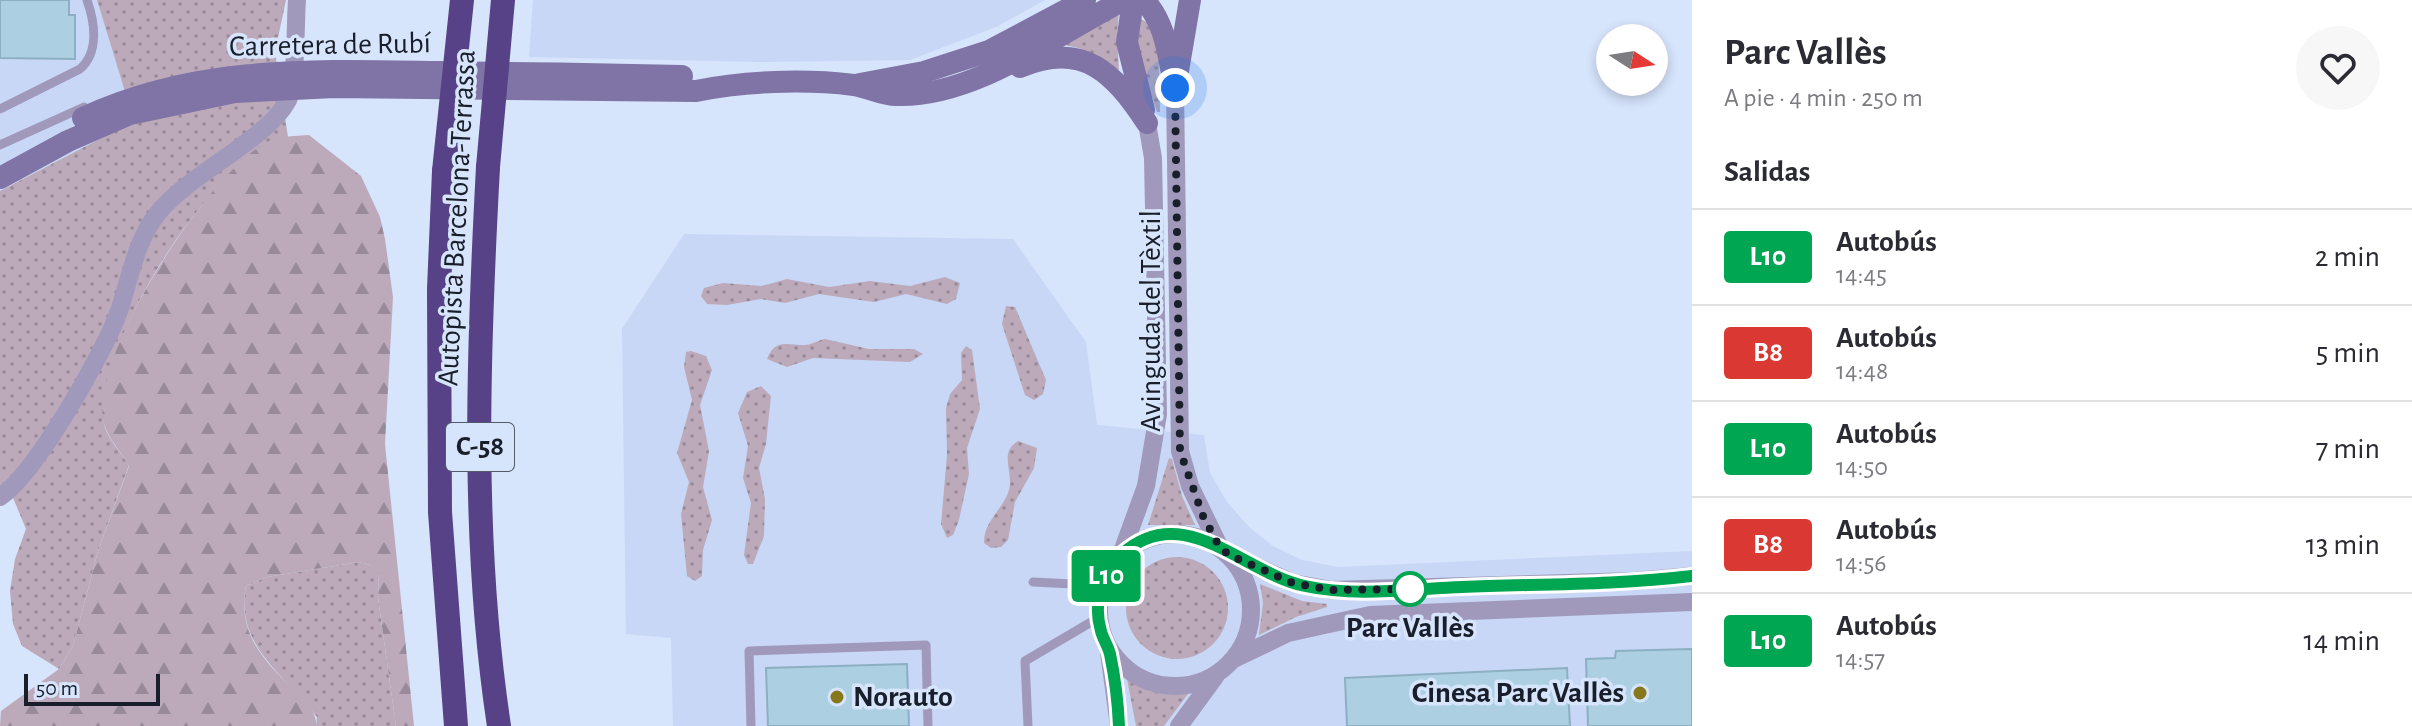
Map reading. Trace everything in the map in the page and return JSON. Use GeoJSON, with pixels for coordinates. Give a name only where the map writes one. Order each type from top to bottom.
{"type":"FeatureCollection","features":[{"type":"Feature","properties":{"kind":"highway","name":"Autopista Barcelona-Terrassa"},"geometry":{"type":"LineString","coordinates":[[455,725],[440,512],[439,289],[444,171],[462,0]]}},
{"type":"Feature","properties":{"kind":"highway","name":"Autopista Barcelona-Terrassa"},"geometry":{"type":"LineString","coordinates":[[499,726],[480,509],[478,340],[488,167],[503,0]]}},
{"type":"Feature","properties":{"kind":"main road","name":"Carretera de Rubí"},"geometry":{"type":"LineString","coordinates":[[0,160],[115,103],[148,91],[242,73],[292,80],[381,82],[411,88],[696,91],[726,85],[855,85],[924,72],[989,51],[1079,4],[1095,0]]}},
{"type":"Feature","properties":{"kind":"main road","name":"Carretera de Rubí"},"geometry":{"type":"LineString","coordinates":[[855,85],[894,95],[931,91],[981,78],[1124,0]]}},
{"type":"Feature","properties":{"kind":"main road"},"geometry":{"type":"LineString","coordinates":[[1133,0],[1127,42],[1147,123]]}},
{"type":"Feature","properties":{"kind":"main road"},"geometry":{"type":"LineString","coordinates":[[1144,0],[1152,9],[1167,40],[1175,88]]}},
{"type":"Feature","properties":{"kind":"main road"},"geometry":{"type":"LineString","coordinates":[[1175,88],[1190,0]]}},
{"type":"Feature","properties":{"kind":"main road"},"geometry":{"type":"LineString","coordinates":[[981,78],[1007,73],[1034,61],[1056,57],[1079,59],[1113,77],[1147,123]]}},
{"type":"Feature","properties":{"kind":"main road","name":"Carretera de Rubí"},"geometry":{"type":"LineString","coordinates":[[0,178],[68,141],[130,114],[211,95],[229,86],[292,80],[698,76],[726,85]]}},
{"type":"Feature","properties":{"kind":"street"},"geometry":{"type":"LineString","coordinates":[[0,497],[24,473],[106,343],[138,249],[159,211],[281,113],[292,80],[297,0]]}},
{"type":"Feature","properties":{"kind":"street","name":"Avinguda del Tèxtil"},"geometry":{"type":"LineString","coordinates":[[1175,88],[1180,451],[1190,486],[1224,551]]}},
{"type":"Feature","properties":{"kind":"street","name":"Avinguda del Tèxtil"},"geometry":{"type":"LineString","coordinates":[[1121,555],[1146,486],[1158,414],[1153,158],[1147,123]]}},
{"type":"Feature","properties":{"kind":"street"},"geometry":{"type":"LineString","coordinates":[[1119,726],[1109,650],[1098,618],[1100,592],[1108,572],[1121,555],[1143,539],[1168,533],[1195,535],[1293,583],[1331,590],[1634,581],[1692,576]]}},
{"type":"Feature","properties":{"kind":"street"},"geometry":{"type":"LineString","coordinates":[[1224,551],[1243,573],[1251,606],[1245,639],[1234,659]]}},
{"type":"Feature","properties":{"kind":"street"},"geometry":{"type":"LineString","coordinates":[[1179,726],[1218,674],[1234,659],[1288,633],[1370,615],[1692,602]]}},
{"type":"Feature","properties":{"kind":"street"},"geometry":{"type":"LineString","coordinates":[[1109,650],[1125,669],[1146,681],[1183,685],[1218,674]]}},
{"type":"Feature","properties":{"kind":"lane"},"geometry":{"type":"LineString","coordinates":[[0,109],[80,69],[91,59],[94,41],[87,0]]}},
{"type":"Feature","properties":{"kind":"lane"},"geometry":{"type":"LineString","coordinates":[[0,145],[118,92],[148,91]]}},
{"type":"Feature","properties":{"kind":"lane"},"geometry":{"type":"LineString","coordinates":[[1033,582],[1073,584],[1100,592]]}},
{"type":"Feature","properties":{"kind":"lane"},"geometry":{"type":"LineString","coordinates":[[1028,726],[1025,661],[1098,618]]}},
{"type":"Feature","properties":{"kind":"lane"},"geometry":{"type":"LineString","coordinates":[[751,726],[749,651],[926,645],[928,726]]}},
{"type":"Feature","properties":{"kind":"shaded area"},"geometry":{"type":"Polygon","coordinates":[[[0,0],[97,0],[135,121],[0,191],[0,0]]]}},
{"type":"Feature","properties":{"kind":"shaded area"},"geometry":{"type":"Polygon","coordinates":[[[533,0],[1045,0],[996,27],[910,60],[759,62],[529,57],[533,0]]]}},
{"type":"Feature","properties":{"kind":"shaded area","name":"Parc Vallès"},"geometry":{"type":"Polygon","coordinates":[[[684,234],[1013,239],[1086,342],[1097,425],[1204,435],[1210,473],[1227,502],[1249,527],[1273,546],[1302,560],[1338,567],[1692,551],[1692,726],[673,726],[671,638],[626,634],[622,329],[684,234]]]}},
{"type":"Feature","properties":{"kind":"green space"},"geometry":{"type":"Polygon","coordinates":[[[97,0],[286,0],[275,52],[288,137],[258,152],[226,179],[194,216],[164,258],[138,304],[118,349],[106,390],[104,424],[129,465],[98,551],[73,646],[59,669],[22,646],[13,624],[10,591],[15,559],[26,529],[9,488],[0,486],[0,191],[134,121],[97,0]]]}},
{"type":"Feature","properties":{"kind":"green space"},"geometry":{"type":"Polygon","coordinates":[[[1119,10],[1119,70],[1082,49],[1061,44],[1119,10]]]}},
{"type":"Feature","properties":{"kind":"green space"},"geometry":{"type":"Polygon","coordinates":[[[1141,19],[1150,24],[1159,56],[1160,112],[1157,112],[1139,55],[1141,19]]]}},
{"type":"Feature","properties":{"kind":"green space"},"geometry":{"type":"Polygon","coordinates":[[[309,135],[361,176],[380,217],[385,239],[393,297],[385,444],[414,726],[396,726],[378,598],[379,573],[370,565],[359,562],[267,577],[246,586],[245,613],[251,636],[262,656],[314,713],[316,726],[0,726],[1,711],[59,669],[73,646],[98,551],[129,466],[104,424],[104,394],[114,356],[133,314],[185,227],[243,160],[272,140],[309,135]]]}},
{"type":"Feature","properties":{"kind":"green space"},"geometry":{"type":"Polygon","coordinates":[[[945,277],[960,283],[956,299],[947,304],[906,294],[874,302],[819,294],[785,303],[761,299],[727,305],[707,304],[701,296],[704,288],[723,283],[762,286],[787,279],[829,287],[870,281],[910,286],[945,277]]]}},
{"type":"Feature","properties":{"kind":"green space"},"geometry":{"type":"Polygon","coordinates":[[[1006,306],[1015,307],[1046,380],[1043,394],[1034,400],[1025,395],[1002,324],[1006,306]]]}},
{"type":"Feature","properties":{"kind":"green space"},"geometry":{"type":"Polygon","coordinates":[[[825,339],[869,349],[914,349],[923,354],[910,362],[813,358],[787,367],[767,359],[778,345],[807,345],[825,339]]]}},
{"type":"Feature","properties":{"kind":"green space"},"geometry":{"type":"Polygon","coordinates":[[[966,346],[972,350],[980,409],[967,448],[969,474],[959,520],[953,535],[947,538],[941,524],[947,455],[946,408],[950,394],[962,380],[961,353],[966,346]]]}},
{"type":"Feature","properties":{"kind":"green space"},"geometry":{"type":"Polygon","coordinates":[[[686,352],[706,356],[712,370],[700,405],[709,451],[703,487],[712,520],[703,550],[702,576],[695,581],[687,576],[681,514],[689,482],[677,453],[692,400],[684,367],[686,352]]]}},
{"type":"Feature","properties":{"kind":"green space"},"geometry":{"type":"Polygon","coordinates":[[[761,386],[771,396],[766,444],[759,468],[765,499],[764,536],[753,564],[748,564],[744,555],[751,503],[743,478],[748,446],[738,413],[747,392],[761,386]]]}},
{"type":"Feature","properties":{"kind":"green space"},"geometry":{"type":"Polygon","coordinates":[[[1018,441],[1037,448],[1034,468],[1015,502],[1008,540],[1001,547],[991,548],[984,543],[985,535],[1009,490],[1009,451],[1018,441]]]}},
{"type":"Feature","properties":{"kind":"green space"},"geometry":{"type":"Polygon","coordinates":[[[1169,458],[1172,459],[1182,496],[1195,525],[1148,525],[1169,458]]]}},
{"type":"Feature","properties":{"kind":"green space"},"geometry":{"type":"Polygon","coordinates":[[[1177,557],[1196,561],[1213,572],[1224,589],[1228,608],[1224,627],[1213,644],[1196,655],[1177,659],[1158,655],[1141,644],[1130,627],[1126,608],[1130,589],[1141,572],[1158,561],[1177,557]]]}},
{"type":"Feature","properties":{"kind":"green space"},"geometry":{"type":"Polygon","coordinates":[[[359,562],[379,572],[378,598],[396,726],[316,726],[317,717],[255,643],[244,607],[246,586],[267,577],[359,562]]]}},
{"type":"Feature","properties":{"kind":"green space"},"geometry":{"type":"Polygon","coordinates":[[[1260,584],[1302,601],[1327,604],[1327,607],[1296,617],[1259,635],[1263,603],[1260,584]]]}},
{"type":"Feature","properties":{"kind":"green space"},"geometry":{"type":"Polygon","coordinates":[[[1127,679],[1152,692],[1188,694],[1164,726],[1136,726],[1127,679]]]}},
{"type":"Feature","properties":{"kind":"building"},"geometry":{"type":"Polygon","coordinates":[[[0,0],[69,0],[69,15],[75,15],[75,59],[0,58],[0,0]]]}},
{"type":"Feature","properties":{"kind":"building","name":"Cinesa Parc Vallès"},"geometry":{"type":"Polygon","coordinates":[[[1692,649],[1692,726],[1588,726],[1586,659],[1615,658],[1616,651],[1692,649]]]}},
{"type":"Feature","properties":{"kind":"building","name":"Norauto"},"geometry":{"type":"Polygon","coordinates":[[[907,664],[909,726],[768,726],[766,668],[907,664]]]}},
{"type":"Feature","properties":{"kind":"building"},"geometry":{"type":"Polygon","coordinates":[[[1567,668],[1570,726],[1347,726],[1345,678],[1567,668]]]}},
{"type":"Feature","properties":{"kind":"bus line","name":"L10"},"geometry":{"type":"LineString","coordinates":[[1119,726],[1109,650],[1098,618],[1100,592],[1108,572],[1121,555],[1143,539],[1168,533],[1195,535],[1219,546],[1229,555],[1280,578],[1306,587],[1331,590],[1634,581],[1692,576]]}},
{"type":"Feature","properties":{"kind":"place","name":"Parc Vallès"},"geometry":{"type":"Point","coordinates":[1410,589]}},
{"type":"Feature","properties":{"kind":"place","name":"Cinesa Parc Vallès"},"geometry":{"type":"Point","coordinates":[1640,693]}},
{"type":"Feature","properties":{"kind":"place","name":"Norauto"},"geometry":{"type":"Point","coordinates":[837,697]}},
{"type":"Feature","properties":{"kind":"route"},"geometry":{"type":"LineString","coordinates":[[1175,88],[1180,451],[1203,516],[1219,546],[1229,555],[1293,583],[1348,591],[1410,589]]}}]}
